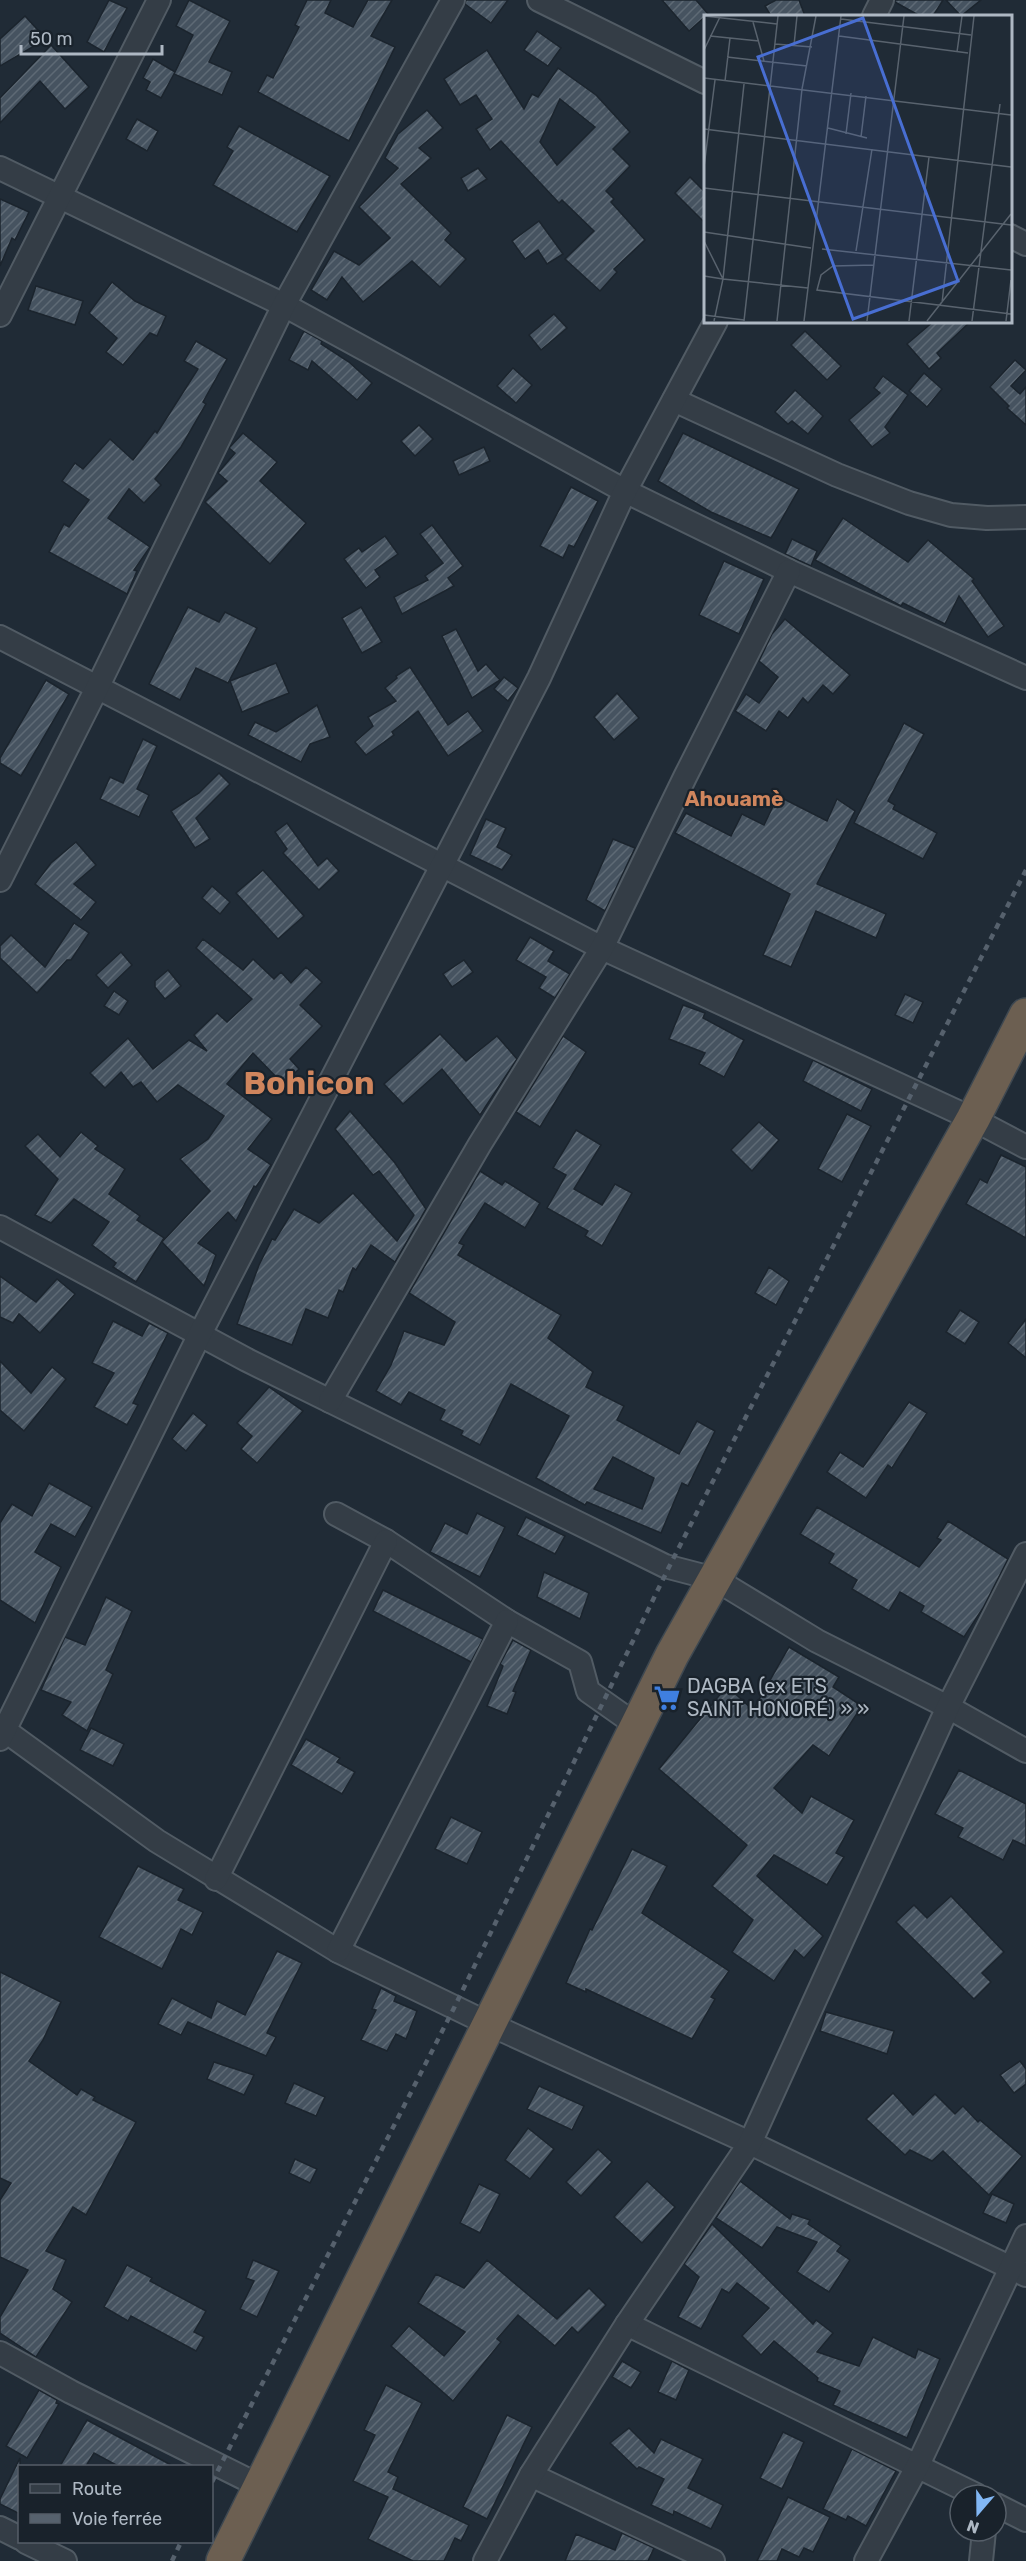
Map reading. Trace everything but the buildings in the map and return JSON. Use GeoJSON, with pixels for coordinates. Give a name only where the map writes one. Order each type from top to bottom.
{"type":"FeatureCollection","features":[{"type":"Feature","properties":{"kind":"highway"},"geometry":{"type":"LineString","coordinates":[[223,2561],[639,1727],[672,1655],[973,1119],[1026,1015]]}},
{"type":"Feature","properties":{"kind":"street"},"geometry":{"type":"LineString","coordinates":[[0,315],[159,0]]}},
{"type":"Feature","properties":{"kind":"street"},"geometry":{"type":"LineString","coordinates":[[0,880],[98,686],[284,305],[453,0]]}},
{"type":"Feature","properties":{"kind":"street"},"geometry":{"type":"LineString","coordinates":[[539,0],[704,82]]}},
{"type":"Feature","properties":{"kind":"street"},"geometry":{"type":"LineString","coordinates":[[874,15],[882,0]]}},
{"type":"Feature","properties":{"kind":"street"},"geometry":{"type":"LineString","coordinates":[[0,168],[284,305],[626,491],[789,571],[1026,678]]}},
{"type":"Feature","properties":{"kind":"street"},"geometry":{"type":"LineString","coordinates":[[1011,236],[1026,244]]}},
{"type":"Feature","properties":{"kind":"street"},"geometry":{"type":"LineString","coordinates":[[715,322],[626,491],[539,678],[200,1334],[2,1732],[157,1841],[216,1879],[338,1951],[1018,2271]]}},
{"type":"Feature","properties":{"kind":"street"},"geometry":{"type":"LineString","coordinates":[[674,400],[837,475],[909,503],[951,516],[987,518],[1026,516]]}},
{"type":"Feature","properties":{"kind":"street"},"geometry":{"type":"LineString","coordinates":[[330,1401],[480,1144],[602,948],[789,571]]}},
{"type":"Feature","properties":{"kind":"street"},"geometry":{"type":"LineString","coordinates":[[0,637],[602,948],[973,1119],[1026,1147]]}},
{"type":"Feature","properties":{"kind":"street"},"geometry":{"type":"LineString","coordinates":[[0,1227],[330,1401],[665,1566],[715,1580],[817,1641],[948,1707],[1026,1751]]}},
{"type":"Feature","properties":{"kind":"street"},"geometry":{"type":"LineString","coordinates":[[336,1514],[386,1541],[507,1621],[580,1662],[588,1691],[639,1727]]}},
{"type":"Feature","properties":{"kind":"street"},"geometry":{"type":"LineString","coordinates":[[216,1879],[386,1541]]}},
{"type":"Feature","properties":{"kind":"street"},"geometry":{"type":"LineString","coordinates":[[485,2561],[531,2475],[627,2324],[750,2143],[948,1707],[1026,1554]]}},
{"type":"Feature","properties":{"kind":"street"},"geometry":{"type":"LineString","coordinates":[[338,1951],[507,1621]]}},
{"type":"Feature","properties":{"kind":"street"},"geometry":{"type":"LineString","coordinates":[[866,2561],[1018,2271],[1026,2235]]}},
{"type":"Feature","properties":{"kind":"street"},"geometry":{"type":"LineString","coordinates":[[627,2324],[951,2483]]}},
{"type":"Feature","properties":{"kind":"street"},"geometry":{"type":"LineString","coordinates":[[0,2353],[71,2392],[260,2486]]}},
{"type":"Feature","properties":{"kind":"street"},"geometry":{"type":"LineString","coordinates":[[531,2475],[675,2553],[713,2561]]}},
{"type":"Feature","properties":{"kind":"street"},"geometry":{"type":"LineString","coordinates":[[1008,2511],[1026,2520]]}},
{"type":"Feature","properties":{"kind":"street"},"geometry":{"type":"LineString","coordinates":[[0,2528],[18,2537]]}},
{"type":"Feature","properties":{"kind":"street"},"geometry":{"type":"LineString","coordinates":[[30,2543],[64,2561]]}},
{"type":"Feature","properties":{"kind":"street"},"geometry":{"type":"LineString","coordinates":[[981,2561],[983,2543]]}},
{"type":"Feature","properties":{"kind":"railway"},"geometry":{"type":"LineString","coordinates":[[213,2480],[454,2008],[669,1567],[1026,870]]}},
{"type":"Feature","properties":{"kind":"railway"},"geometry":{"type":"LineString","coordinates":[[172,2561],[181,2543]]}},
{"type":"Feature","properties":{"kind":"place","name":"DAGBA (ex ETS SAINT HONORÉ) » »"},"geometry":{"type":"Point","coordinates":[667,1698]}},
{"type":"Feature","properties":{"kind":"district","name":"Ahouamè"},"geometry":{"type":"Point","coordinates":[734,798]}},
{"type":"Feature","properties":{"kind":"district","name":"Bohicon"},"geometry":{"type":"Point","coordinates":[309,1083]}}]}
